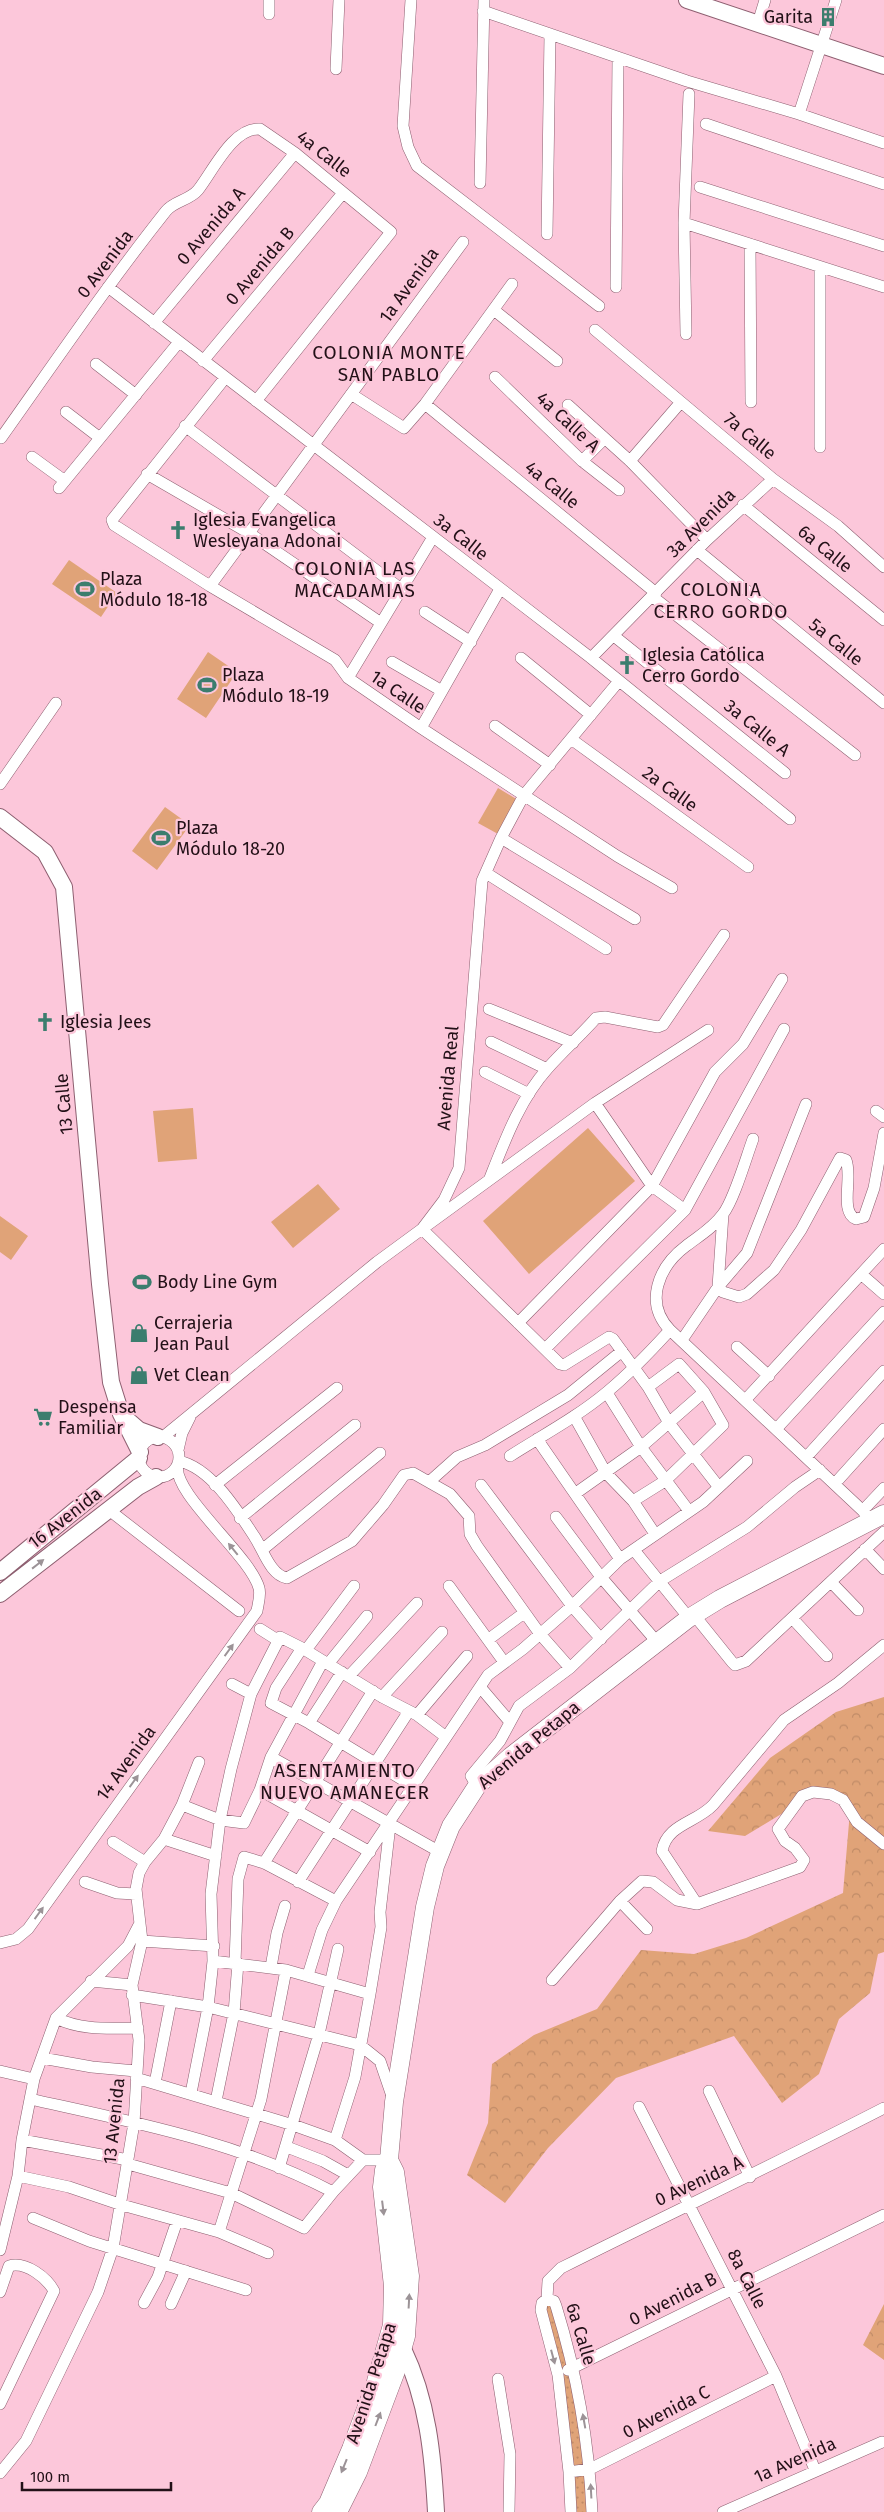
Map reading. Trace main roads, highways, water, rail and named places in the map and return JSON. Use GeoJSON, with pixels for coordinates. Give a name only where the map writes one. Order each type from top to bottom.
{"type":"FeatureCollection","features":[{"type":"Feature","properties":{"kind":"main road","name":"Avenida Petapa"},"geometry":{"type":"LineString","coordinates":[[338,2512],[358,2472],[395,2346],[392,2325],[394,2302],[382,2187],[384,2170],[390,2160],[394,2102],[425,1907],[440,1852],[459,1811],[477,1786],[511,1756],[657,1642],[720,1599],[874,1513]]}},
{"type":"Feature","properties":{"kind":"main road","name":"Avenida Petapa"},"geometry":{"type":"LineString","coordinates":[[321,2512],[331,2495],[395,2346]]}},
{"type":"Feature","properties":{"kind":"place","name":"Garita"},"geometry":{"type":"Point","coordinates":[828,17]}},
{"type":"Feature","properties":{"kind":"place","name":"Iglesia Evangelica Wesleyana Adonai"},"geometry":{"type":"Point","coordinates":[178,530]}},
{"type":"Feature","properties":{"kind":"place","name":"Plaza Módulo 18-18"},"geometry":{"type":"Point","coordinates":[85,589]}},
{"type":"Feature","properties":{"kind":"place","name":"Iglesia Católica Cerro Gordo"},"geometry":{"type":"Point","coordinates":[627,665]}},
{"type":"Feature","properties":{"kind":"place","name":"Plaza Módulo 18-19"},"geometry":{"type":"Point","coordinates":[207,685]}},
{"type":"Feature","properties":{"kind":"place","name":"Plaza Módulo 18-20"},"geometry":{"type":"Point","coordinates":[161,838]}},
{"type":"Feature","properties":{"kind":"place","name":"Iglesia Jees"},"geometry":{"type":"Point","coordinates":[45,1022]}},
{"type":"Feature","properties":{"kind":"place","name":"Body Line Gym"},"geometry":{"type":"Point","coordinates":[142,1282]}},
{"type":"Feature","properties":{"kind":"place","name":"Cerrajeria Jean Paul"},"geometry":{"type":"Point","coordinates":[139,1333]}},
{"type":"Feature","properties":{"kind":"place","name":"Vet Clean"},"geometry":{"type":"Point","coordinates":[139,1375]}},
{"type":"Feature","properties":{"kind":"place","name":"Despensa Familiar"},"geometry":{"type":"Point","coordinates":[43,1417]}},
{"type":"Feature","properties":{"kind":"district","name":"COLONIA MONTE SAN PABLO"},"geometry":{"type":"Point","coordinates":[389,363]}},
{"type":"Feature","properties":{"kind":"district","name":"COLONIA LAS MACADAMIAS"},"geometry":{"type":"Point","coordinates":[355,579]}},
{"type":"Feature","properties":{"kind":"district","name":"COLONIA CERRO GORDO"},"geometry":{"type":"Point","coordinates":[721,600]}},
{"type":"Feature","properties":{"kind":"district","name":"ASENTAMIENTO NUEVO AMANECER"},"geometry":{"type":"Point","coordinates":[345,1781]}}]}
